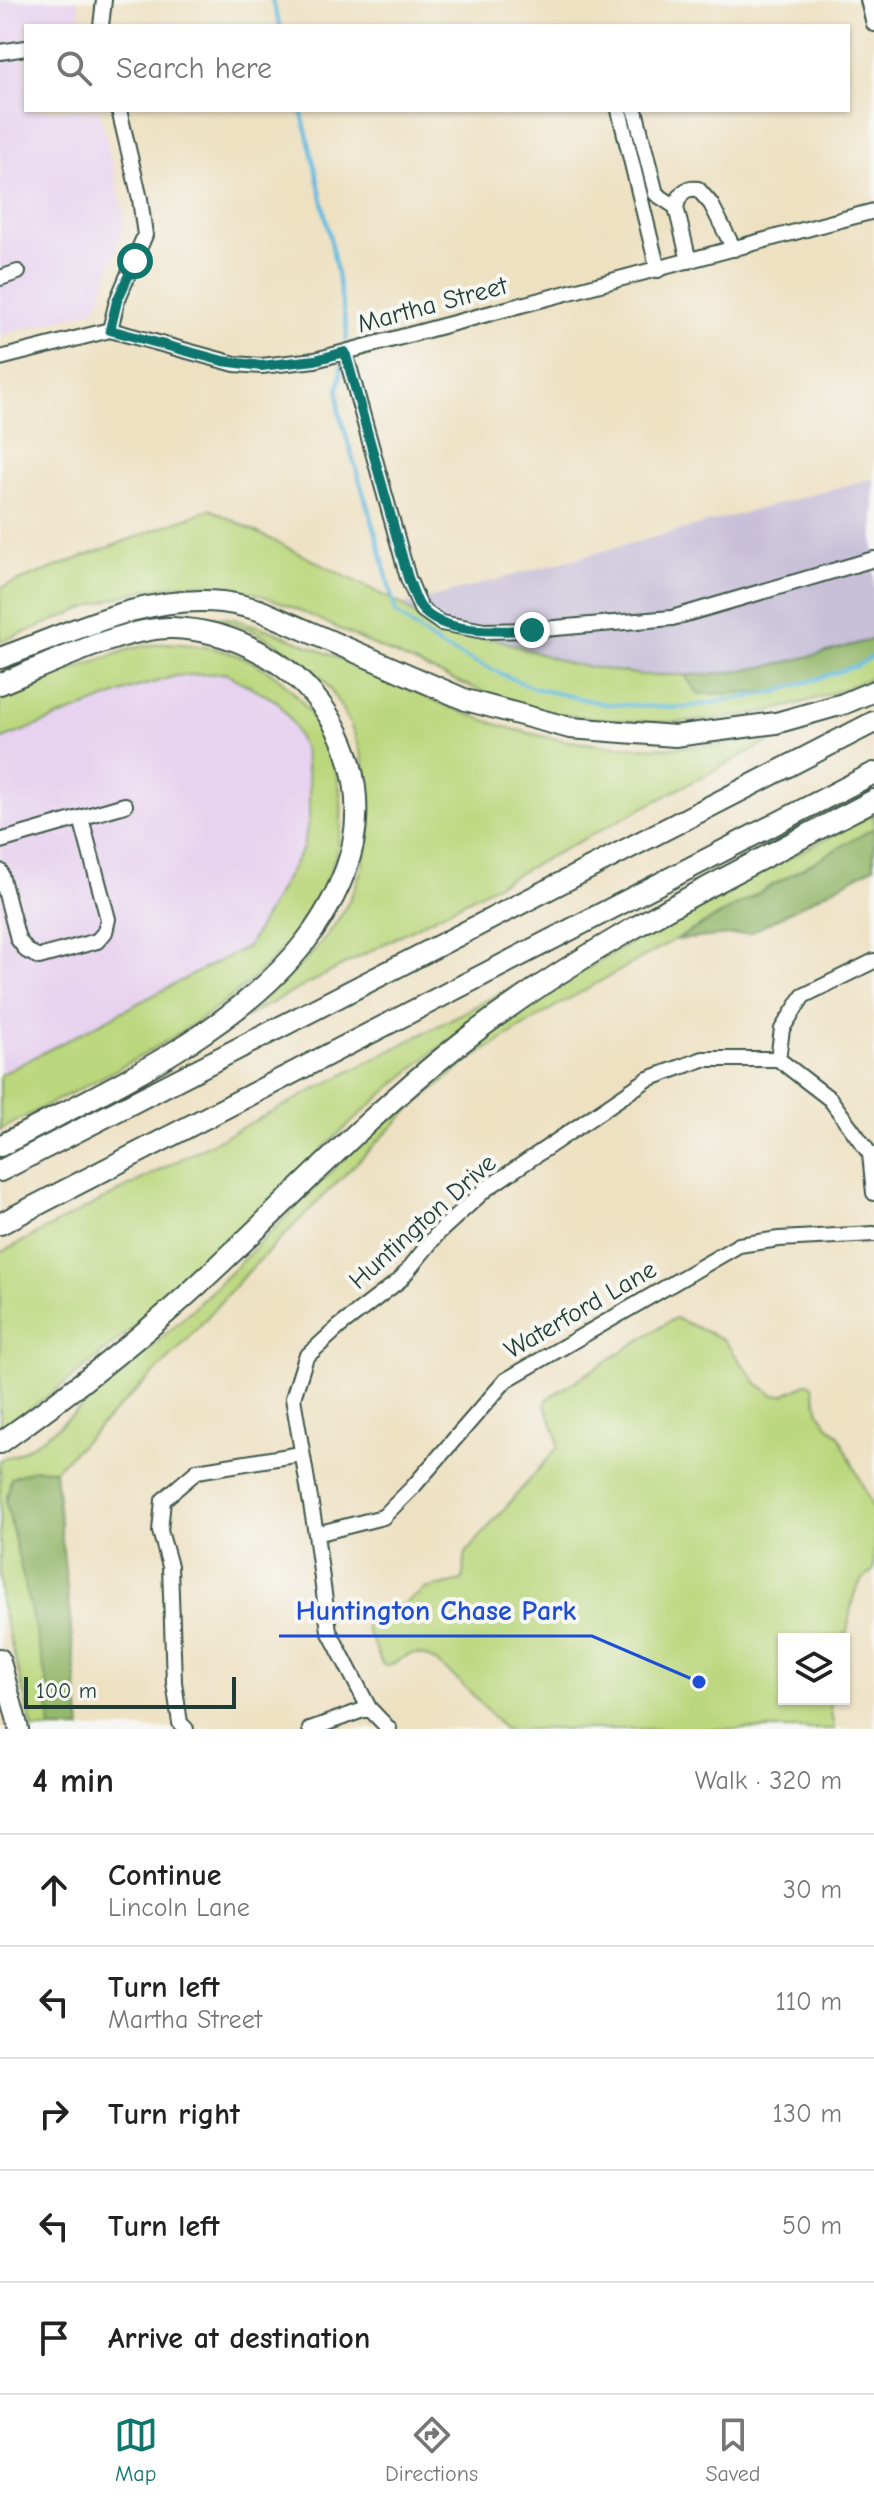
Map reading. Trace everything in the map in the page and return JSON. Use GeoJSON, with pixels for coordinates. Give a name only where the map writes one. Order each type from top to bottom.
{"type":"FeatureCollection","features":[{"type":"Feature","properties":{"kind":"highway"},"geometry":{"type":"LineString","coordinates":[[0,658],[122,613],[163,603],[223,602],[259,610],[466,700],[570,728],[675,736],[776,723],[843,704],[874,691]]}},
{"type":"Feature","properties":{"kind":"highway"},"geometry":{"type":"LineString","coordinates":[[0,684],[140,632],[168,628],[204,630],[229,637],[258,649],[282,664],[308,687],[327,712],[342,740],[351,770],[356,805],[353,845],[339,884],[304,944],[275,975],[207,1031],[0,1146]]}},
{"type":"Feature","properties":{"kind":"highway"},"geometry":{"type":"LineString","coordinates":[[0,1171],[874,722]]}},
{"type":"Feature","properties":{"kind":"highway"},"geometry":{"type":"LineString","coordinates":[[0,1224],[874,773]]}},
{"type":"Feature","properties":{"kind":"highway"},"geometry":{"type":"LineString","coordinates":[[0,1443],[76,1389],[140,1337],[364,1126],[460,1043],[535,989],[598,949],[874,800]]}},
{"type":"Feature","properties":{"kind":"main road"},"geometry":{"type":"LineString","coordinates":[[0,1658],[19,1729]]}},
{"type":"Feature","properties":{"kind":"street"},"geometry":{"type":"LineString","coordinates":[[101,24],[104,0]]}},
{"type":"Feature","properties":{"kind":"street"},"geometry":{"type":"LineString","coordinates":[[868,0],[874,24]]}},
{"type":"Feature","properties":{"kind":"street"},"geometry":{"type":"LineString","coordinates":[[0,52],[24,48]]}},
{"type":"Feature","properties":{"kind":"street"},"geometry":{"type":"LineString","coordinates":[[110,330],[117,301],[145,235],[140,199],[119,112]]}},
{"type":"Feature","properties":{"kind":"street"},"geometry":{"type":"LineString","coordinates":[[619,112],[658,270]]}},
{"type":"Feature","properties":{"kind":"street"},"geometry":{"type":"LineString","coordinates":[[636,112],[656,194],[676,207]]}},
{"type":"Feature","properties":{"kind":"street"},"geometry":{"type":"LineString","coordinates":[[689,261],[676,207],[679,195],[686,190],[698,189],[711,204],[734,249]]}},
{"type":"Feature","properties":{"kind":"street","name":"Martha Street"},"geometry":{"type":"LineString","coordinates":[[0,358],[110,330],[223,361],[261,366],[315,360],[874,211]]}},
{"type":"Feature","properties":{"kind":"street"},"geometry":{"type":"LineString","coordinates":[[0,278],[18,272]]}},
{"type":"Feature","properties":{"kind":"street"},"geometry":{"type":"LineString","coordinates":[[345,352],[408,578],[421,609],[441,623],[496,631],[672,618],[874,559]]}},
{"type":"Feature","properties":{"kind":"street"},"geometry":{"type":"LineString","coordinates":[[0,841],[125,805]]}},
{"type":"Feature","properties":{"kind":"street"},"geometry":{"type":"LineString","coordinates":[[0,871],[18,939],[27,951],[39,957],[97,941],[105,932],[108,919],[81,818]]}},
{"type":"Feature","properties":{"kind":"street"},"geometry":{"type":"LineString","coordinates":[[874,961],[803,996],[782,1029],[778,1059],[830,1099],[870,1154],[874,1193]]}},
{"type":"Feature","properties":{"kind":"street","name":"Huntington Drive"},"geometry":{"type":"LineString","coordinates":[[389,1729],[369,1708],[329,1631],[293,1398],[306,1357],[340,1326],[400,1280],[438,1233],[486,1189],[648,1079],[703,1059],[778,1059]]}},
{"type":"Feature","properties":{"kind":"street","name":"Waterford Lane"},"geometry":{"type":"LineString","coordinates":[[316,1534],[383,1517],[506,1380],[739,1245],[779,1239],[874,1234]]}},
{"type":"Feature","properties":{"kind":"street"},"geometry":{"type":"LineString","coordinates":[[186,1729],[180,1723],[174,1682],[170,1566],[160,1531],[163,1500],[197,1471],[301,1454]]}},
{"type":"Feature","properties":{"kind":"street"},"geometry":{"type":"LineString","coordinates":[[310,1729],[369,1708]]}},
{"type":"Feature","properties":{"kind":"shaded area"},"geometry":{"type":"Polygon","coordinates":[[[0,0],[74,0],[79,4],[81,24],[24,24],[24,112],[99,112],[125,217],[124,225],[102,294],[92,310],[0,336],[0,0]]]}},
{"type":"Feature","properties":{"kind":"shaded area"},"geometry":{"type":"Polygon","coordinates":[[[874,478],[874,639],[806,658],[709,676],[642,675],[570,664],[497,639],[457,638],[423,622],[403,605],[874,478]]]}},
{"type":"Feature","properties":{"kind":"shaded area"},"geometry":{"type":"Polygon","coordinates":[[[225,673],[278,702],[293,724],[304,750],[309,783],[309,818],[303,848],[248,946],[0,1075],[0,740],[131,689],[176,676],[225,673]]]}},
{"type":"Feature","properties":{"kind":"green space"},"geometry":{"type":"Polygon","coordinates":[[[210,509],[403,605],[423,622],[457,638],[497,639],[570,664],[642,675],[685,675],[698,694],[776,692],[856,666],[874,656],[874,676],[810,701],[744,716],[643,722],[572,716],[510,701],[462,683],[266,597],[203,584],[177,585],[124,595],[0,642],[0,588],[210,509]]]}},
{"type":"Feature","properties":{"kind":"green space"},"geometry":{"type":"Polygon","coordinates":[[[205,616],[237,620],[277,633],[463,712],[545,737],[615,746],[689,747],[724,744],[791,730],[241,1019],[304,962],[343,911],[353,892],[367,845],[368,796],[359,748],[350,725],[325,682],[298,658],[261,635],[240,625],[205,616]]]}},
{"type":"Feature","properties":{"kind":"green space"},"geometry":{"type":"Polygon","coordinates":[[[874,639],[874,656],[856,666],[776,692],[698,694],[685,675],[756,668],[874,639]]]}},
{"type":"Feature","properties":{"kind":"green space"},"geometry":{"type":"Polygon","coordinates":[[[166,643],[214,649],[256,664],[275,675],[307,708],[320,730],[335,768],[341,805],[339,841],[329,875],[313,908],[291,939],[236,993],[152,1050],[0,1130],[0,1075],[248,946],[303,848],[309,818],[309,784],[304,750],[293,724],[278,702],[225,673],[176,676],[131,689],[0,740],[0,696],[133,648],[166,643]]]}},
{"type":"Feature","properties":{"kind":"green space"},"geometry":{"type":"Polygon","coordinates":[[[874,814],[874,828],[553,1008],[470,1060],[414,1105],[240,1280],[179,1349],[55,1470],[35,1469],[50,1729],[33,1729],[0,1601],[0,1460],[17,1454],[52,1431],[148,1350],[376,1129],[468,1050],[522,1011],[636,940],[874,814]]]}},
{"type":"Feature","properties":{"kind":"green space"},"geometry":{"type":"Polygon","coordinates":[[[874,828],[874,867],[750,933],[676,940],[874,828]]]}},
{"type":"Feature","properties":{"kind":"green space"},"geometry":{"type":"Polygon","coordinates":[[[555,965],[458,1033],[403,1077],[158,1305],[55,1391],[0,1429],[0,1253],[555,965]]]}},
{"type":"Feature","properties":{"kind":"green space"},"geometry":{"type":"Polygon","coordinates":[[[675,1318],[723,1339],[758,1384],[774,1395],[783,1395],[808,1383],[813,1386],[819,1412],[839,1435],[874,1510],[874,1570],[856,1590],[846,1633],[778,1633],[778,1705],[830,1705],[834,1729],[504,1729],[462,1684],[425,1656],[411,1654],[390,1665],[382,1664],[366,1628],[369,1614],[404,1604],[425,1589],[462,1581],[466,1553],[558,1447],[557,1435],[545,1405],[547,1399],[675,1318]]]}},
{"type":"Feature","properties":{"kind":"green space"},"geometry":{"type":"Polygon","coordinates":[[[35,1469],[55,1470],[81,1729],[50,1729],[47,1683],[6,1502],[11,1478],[35,1469]]]}},
{"type":"Feature","properties":{"kind":"waterway"},"geometry":{"type":"LineString","coordinates":[[272,0],[279,24]]}},
{"type":"Feature","properties":{"kind":"waterway"},"geometry":{"type":"LineString","coordinates":[[302,112],[332,248],[346,340]]}},
{"type":"Feature","properties":{"kind":"waterway"},"geometry":{"type":"LineString","coordinates":[[342,364],[339,412],[396,613],[438,645],[533,688],[605,704],[681,708],[776,692],[856,666],[874,656]]}},
{"type":"Feature","properties":{"kind":"place","name":"Huntington Chase Park"},"geometry":{"type":"Point","coordinates":[699,1682]}},
{"type":"Feature","properties":{"kind":"route"},"geometry":{"type":"LineString","coordinates":[[135,261],[117,301],[110,330],[235,364],[261,366],[315,360],[345,352],[408,578],[421,609],[441,623],[484,631],[532,630]]}}]}
